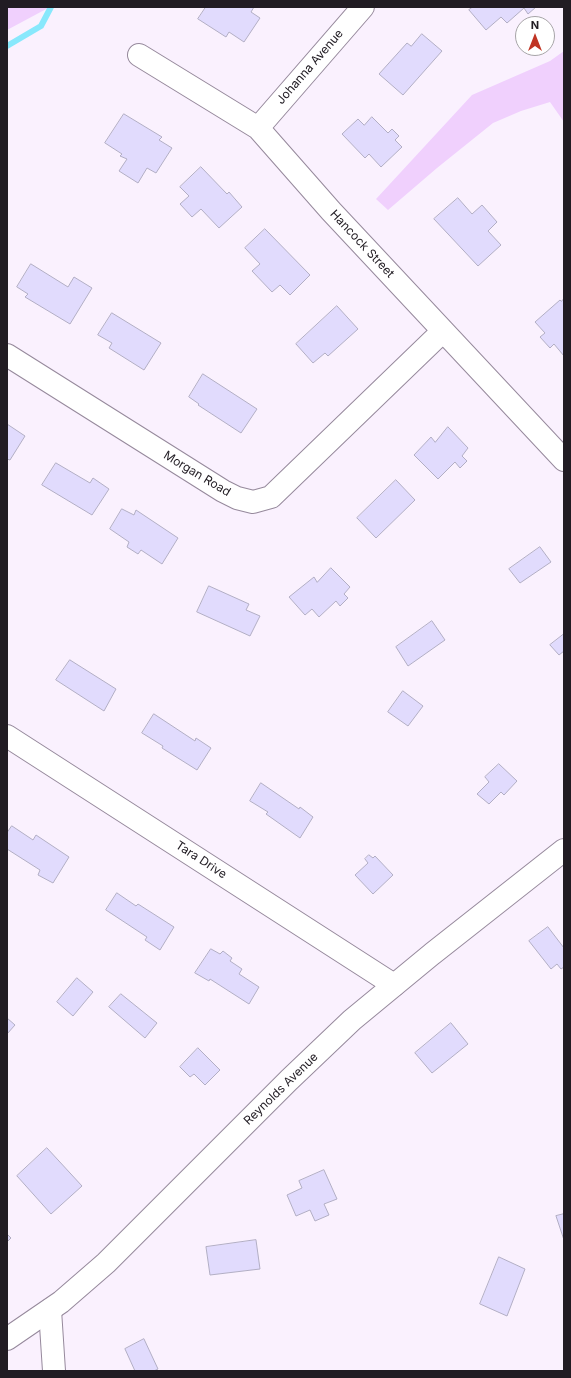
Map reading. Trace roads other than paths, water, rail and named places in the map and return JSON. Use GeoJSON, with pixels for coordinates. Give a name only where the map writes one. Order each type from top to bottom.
{"type":"FeatureCollection","features":[{"type":"Feature","properties":{"kind":"street","name":"Johanna Avenue"},"geometry":{"type":"LineString","coordinates":[[258,128],[363,7]]}},
{"type":"Feature","properties":{"kind":"street","name":"Hancock Street"},"geometry":{"type":"LineString","coordinates":[[140,56],[258,128],[331,211],[564,460]]}},
{"type":"Feature","properties":{"kind":"street","name":"Morgan Road"},"geometry":{"type":"LineString","coordinates":[[7,355],[223,491],[237,498],[253,502],[271,497],[443,331]]}},
{"type":"Feature","properties":{"kind":"street","name":"Tara Drive"},"geometry":{"type":"LineString","coordinates":[[7,736],[394,985]]}},
{"type":"Feature","properties":{"kind":"street","name":"Reynolds Avenue"},"geometry":{"type":"LineString","coordinates":[[7,1340],[50,1310],[106,1263],[289,1080],[352,1020],[564,850]]}},
{"type":"Feature","properties":{"kind":"street"},"geometry":{"type":"LineString","coordinates":[[50,1310],[54,1371]]}},
{"type":"Feature","properties":{"kind":"waterway"},"geometry":{"type":"LineString","coordinates":[[7,46],[41,26],[51,7]]}}]}
